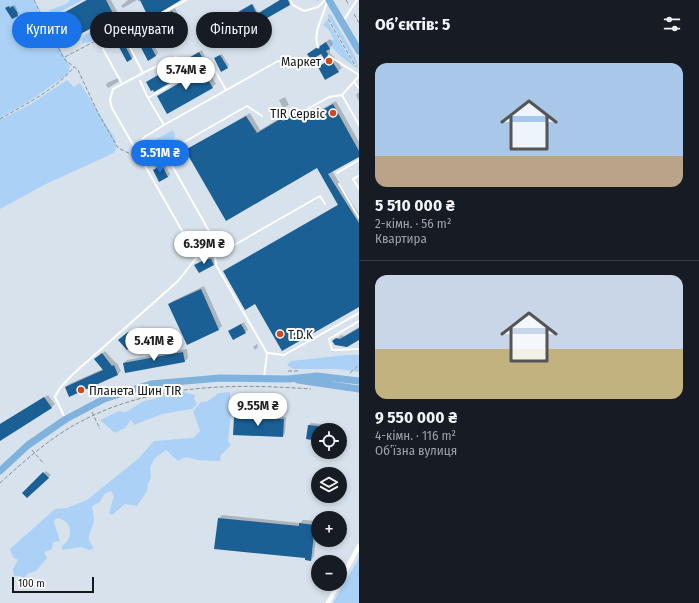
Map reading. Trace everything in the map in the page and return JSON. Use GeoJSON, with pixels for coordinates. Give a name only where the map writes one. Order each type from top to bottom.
{"type":"FeatureCollection","features":[{"type":"Feature","properties":{"kind":"highway"},"geometry":{"type":"LineString","coordinates":[[327,0],[359,51]]}},
{"type":"Feature","properties":{"kind":"highway"},"geometry":{"type":"LineString","coordinates":[[0,471],[28,445],[66,419],[90,406],[128,390],[164,382],[220,378],[288,378],[317,376],[359,381]]}},
{"type":"Feature","properties":{"kind":"highway"},"geometry":{"type":"LineString","coordinates":[[288,378],[359,389]]}},
{"type":"Feature","properties":{"kind":"street"},"geometry":{"type":"LineString","coordinates":[[347,567],[359,546]]}},
{"type":"Feature","properties":{"kind":"street"},"geometry":{"type":"LineString","coordinates":[[328,603],[334,591]]}},
{"type":"Feature","properties":{"kind":"lane"},"geometry":{"type":"LineString","coordinates":[[164,12],[186,0]]}},
{"type":"Feature","properties":{"kind":"lane"},"geometry":{"type":"LineString","coordinates":[[290,0],[293,5],[304,11],[320,6],[327,0]]}},
{"type":"Feature","properties":{"kind":"lane"},"geometry":{"type":"LineString","coordinates":[[318,47],[316,42],[317,29],[323,17],[327,0]]}},
{"type":"Feature","properties":{"kind":"lane"},"geometry":{"type":"LineString","coordinates":[[342,22],[357,0]]}},
{"type":"Feature","properties":{"kind":"lane"},"geometry":{"type":"LineString","coordinates":[[130,48],[143,73]]}},
{"type":"Feature","properties":{"kind":"lane"},"geometry":{"type":"LineString","coordinates":[[103,49],[122,84]]}},
{"type":"Feature","properties":{"kind":"lane"},"geometry":{"type":"LineString","coordinates":[[304,112],[329,97],[342,95],[359,76],[329,56]]}},
{"type":"Feature","properties":{"kind":"lane"},"geometry":{"type":"LineString","coordinates":[[184,70],[176,57],[113,89],[110,100],[112,108],[197,257]]}},
{"type":"Feature","properties":{"kind":"lane"},"geometry":{"type":"LineString","coordinates":[[134,146],[146,136],[164,125],[278,61],[300,64]]}},
{"type":"Feature","properties":{"kind":"lane"},"geometry":{"type":"LineString","coordinates":[[148,98],[210,62],[226,90]]}},
{"type":"Feature","properties":{"kind":"lane"},"geometry":{"type":"LineString","coordinates":[[140,81],[164,125]]}},
{"type":"Feature","properties":{"kind":"lane"},"geometry":{"type":"LineString","coordinates":[[354,82],[359,88]]}},
{"type":"Feature","properties":{"kind":"lane"},"geometry":{"type":"LineString","coordinates":[[342,95],[359,125]]}},
{"type":"Feature","properties":{"kind":"lane"},"geometry":{"type":"LineString","coordinates":[[201,257],[204,253],[209,231],[165,153],[247,106],[262,116]]}},
{"type":"Feature","properties":{"kind":"lane"},"geometry":{"type":"LineString","coordinates":[[337,173],[359,160]]}},
{"type":"Feature","properties":{"kind":"lane"},"geometry":{"type":"LineString","coordinates":[[359,176],[353,179],[359,189]]}},
{"type":"Feature","properties":{"kind":"lane"},"geometry":{"type":"LineString","coordinates":[[339,184],[359,218]]}},
{"type":"Feature","properties":{"kind":"lane"},"geometry":{"type":"LineString","coordinates":[[197,257],[215,256],[320,196],[324,204]]}},
{"type":"Feature","properties":{"kind":"lane"},"geometry":{"type":"LineString","coordinates":[[215,256],[216,266],[267,353],[264,378]]}},
{"type":"Feature","properties":{"kind":"lane"},"geometry":{"type":"LineString","coordinates":[[66,419],[55,397],[60,388],[72,375],[178,281],[197,257]]}},
{"type":"Feature","properties":{"kind":"lane"},"geometry":{"type":"LineString","coordinates":[[267,353],[284,355],[359,313]]}},
{"type":"Feature","properties":{"kind":"lane"},"geometry":{"type":"LineString","coordinates":[[359,321],[329,338],[332,350],[359,349]]}},
{"type":"Feature","properties":{"kind":"path"},"geometry":{"type":"LineString","coordinates":[[34,0],[64,58],[74,66],[118,148],[140,157]]}},
{"type":"Feature","properties":{"kind":"path"},"geometry":{"type":"LineString","coordinates":[[346,0],[349,6]]}},
{"type":"Feature","properties":{"kind":"path"},"geometry":{"type":"LineString","coordinates":[[354,14],[359,23]]}},
{"type":"Feature","properties":{"kind":"path"},"geometry":{"type":"LineString","coordinates":[[328,19],[356,67]]}},
{"type":"Feature","properties":{"kind":"path"},"geometry":{"type":"LineString","coordinates":[[64,58],[90,44]]}},
{"type":"Feature","properties":{"kind":"path"},"geometry":{"type":"LineString","coordinates":[[0,119],[35,99],[65,78],[74,66]]}},
{"type":"Feature","properties":{"kind":"path"},"geometry":{"type":"LineString","coordinates":[[0,483],[34,453],[63,432],[94,415],[133,400],[177,390],[233,387],[317,389]]}},
{"type":"Feature","properties":{"kind":"path"},"geometry":{"type":"LineString","coordinates":[[90,406],[100,429]]}},
{"type":"Feature","properties":{"kind":"path"},"geometry":{"type":"LineString","coordinates":[[28,445],[44,464]]}},
{"type":"Feature","properties":{"kind":"shaded area"},"geometry":{"type":"Polygon","coordinates":[[[0,0],[33,0],[40,12],[12,12],[12,48],[60,48],[70,66],[68,74],[28,102],[0,118],[0,0]]]}},
{"type":"Feature","properties":{"kind":"shaded area"},"geometry":{"type":"Polygon","coordinates":[[[70,0],[82,0],[60,12],[49,12],[50,10],[66,4],[70,0]]]}},
{"type":"Feature","properties":{"kind":"shaded area"},"geometry":{"type":"Polygon","coordinates":[[[328,14],[331,15],[356,58],[359,70],[328,17],[328,14]]]}},
{"type":"Feature","properties":{"kind":"shaded area"},"geometry":{"type":"Polygon","coordinates":[[[327,20],[355,67],[344,59],[329,42],[329,40],[334,40],[329,30],[323,25],[327,20]]]}},
{"type":"Feature","properties":{"kind":"shaded area"},"geometry":{"type":"Polygon","coordinates":[[[89,33],[90,42],[82,43],[82,39],[89,33]]]}},
{"type":"Feature","properties":{"kind":"shaded area"},"geometry":{"type":"Polygon","coordinates":[[[67,80],[74,87],[80,83],[82,86],[115,139],[116,148],[114,153],[46,184],[0,209],[0,120],[31,104],[67,80]]]}},
{"type":"Feature","properties":{"kind":"shaded area"},"geometry":{"type":"Polygon","coordinates":[[[173,130],[175,135],[174,140],[142,157],[137,150],[173,130]]]}},
{"type":"Feature","properties":{"kind":"shaded area"},"geometry":{"type":"Polygon","coordinates":[[[359,355],[359,372],[337,369],[293,369],[287,365],[291,361],[359,355]]]}},
{"type":"Feature","properties":{"kind":"shaded area"},"geometry":{"type":"Polygon","coordinates":[[[183,392],[195,395],[194,398],[197,404],[192,409],[162,414],[134,425],[131,420],[125,428],[115,433],[100,420],[119,411],[126,412],[144,401],[155,399],[162,395],[183,392]]]}},
{"type":"Feature","properties":{"kind":"shaded area"},"geometry":{"type":"Polygon","coordinates":[[[230,392],[231,414],[228,441],[231,445],[221,455],[220,461],[197,460],[186,457],[178,461],[166,450],[154,459],[150,468],[151,478],[148,483],[147,491],[137,506],[125,504],[112,515],[109,513],[114,496],[111,491],[104,494],[100,502],[92,506],[94,520],[89,539],[94,548],[89,550],[81,547],[62,550],[62,546],[69,538],[70,529],[66,522],[56,518],[54,522],[60,541],[53,542],[52,549],[44,552],[47,558],[36,571],[27,574],[24,580],[20,576],[14,576],[13,569],[18,560],[13,557],[10,549],[55,509],[67,508],[87,500],[139,458],[154,441],[193,438],[200,431],[193,411],[201,402],[208,401],[219,393],[230,392]]]}},
{"type":"Feature","properties":{"kind":"shaded area"},"geometry":{"type":"Polygon","coordinates":[[[359,558],[359,603],[333,603],[340,591],[347,591],[347,579],[359,558]]]}},
{"type":"Feature","properties":{"kind":"building"},"geometry":{"type":"Polygon","coordinates":[[[87,0],[106,0],[112,12],[90,12],[90,29],[82,33],[82,12],[65,12],[87,0]]]}},
{"type":"Feature","properties":{"kind":"building"},"geometry":{"type":"Polygon","coordinates":[[[140,0],[181,0],[161,12],[146,12],[140,0]]]}},
{"type":"Feature","properties":{"kind":"building"},"geometry":{"type":"Polygon","coordinates":[[[280,0],[288,0],[290,5],[272,15],[272,12],[260,12],[280,0]]]}},
{"type":"Feature","properties":{"kind":"building"},"geometry":{"type":"Polygon","coordinates":[[[252,4],[256,12],[238,12],[252,4]]]}},
{"type":"Feature","properties":{"kind":"building"},"geometry":{"type":"Polygon","coordinates":[[[9,6],[10,8],[13,6],[17,12],[12,12],[12,19],[5,8],[9,6]]]}},
{"type":"Feature","properties":{"kind":"building","name":"Маркет"},"geometry":{"type":"Polygon","coordinates":[[[326,42],[330,49],[326,51],[328,54],[327,57],[332,61],[339,72],[325,80],[318,67],[326,62],[321,54],[311,60],[307,54],[316,48],[319,49],[320,46],[326,42]]]}},
{"type":"Feature","properties":{"kind":"building"},"geometry":{"type":"Polygon","coordinates":[[[119,48],[126,48],[132,59],[127,62],[119,48]]]}},
{"type":"Feature","properties":{"kind":"building"},"geometry":{"type":"Polygon","coordinates":[[[141,48],[152,48],[156,56],[148,61],[141,48]]]}},
{"type":"Feature","properties":{"kind":"building"},"geometry":{"type":"Polygon","coordinates":[[[199,52],[205,62],[191,70],[185,60],[199,52]]]}},
{"type":"Feature","properties":{"kind":"building"},"geometry":{"type":"Polygon","coordinates":[[[220,55],[228,68],[221,72],[214,58],[220,55]]]}},
{"type":"Feature","properties":{"kind":"building"},"geometry":{"type":"Polygon","coordinates":[[[174,66],[180,77],[154,92],[153,90],[151,91],[146,82],[174,66]]]}},
{"type":"Feature","properties":{"kind":"building"},"geometry":{"type":"Polygon","coordinates":[[[207,67],[212,75],[207,78],[213,88],[167,114],[157,96],[207,67]]]}},
{"type":"Feature","properties":{"kind":"building"},"geometry":{"type":"Polygon","coordinates":[[[333,104],[359,151],[359,157],[328,174],[359,223],[359,307],[282,351],[255,304],[245,310],[223,271],[338,205],[317,168],[226,221],[185,150],[246,116],[257,133],[282,118],[283,121],[298,113],[302,121],[333,104]]]}},
{"type":"Feature","properties":{"kind":"building"},"geometry":{"type":"Polygon","coordinates":[[[162,165],[168,177],[159,182],[153,170],[162,165]]]}},
{"type":"Feature","properties":{"kind":"building"},"geometry":{"type":"Polygon","coordinates":[[[206,259],[211,259],[214,265],[199,273],[194,265],[206,259]]]}},
{"type":"Feature","properties":{"kind":"building"},"geometry":{"type":"Polygon","coordinates":[[[201,289],[219,330],[187,345],[168,304],[201,289]]]}},
{"type":"Feature","properties":{"kind":"building"},"geometry":{"type":"Polygon","coordinates":[[[241,324],[246,333],[233,340],[228,331],[241,324]]]}},
{"type":"Feature","properties":{"kind":"building"},"geometry":{"type":"Polygon","coordinates":[[[359,328],[359,340],[347,347],[335,345],[332,341],[336,338],[340,339],[359,328]]]}},
{"type":"Feature","properties":{"kind":"building"},"geometry":{"type":"Polygon","coordinates":[[[128,332],[134,338],[129,342],[133,346],[127,350],[118,340],[128,332]]]}},
{"type":"Feature","properties":{"kind":"building"},"geometry":{"type":"Polygon","coordinates":[[[183,352],[185,362],[125,373],[123,363],[183,352]]]}},
{"type":"Feature","properties":{"kind":"building"},"geometry":{"type":"Polygon","coordinates":[[[102,353],[112,366],[114,365],[118,375],[69,397],[65,387],[103,370],[94,359],[102,353]]]}},
{"type":"Feature","properties":{"kind":"building"},"geometry":{"type":"Polygon","coordinates":[[[44,397],[52,408],[0,441],[0,424],[44,397]]]}},
{"type":"Feature","properties":{"kind":"building"},"geometry":{"type":"Polygon","coordinates":[[[234,417],[284,419],[283,437],[233,435],[234,417]]]}},
{"type":"Feature","properties":{"kind":"building"},"geometry":{"type":"Polygon","coordinates":[[[308,425],[311,425],[311,440],[306,439],[308,425]]]}},
{"type":"Feature","properties":{"kind":"building"},"geometry":{"type":"Polygon","coordinates":[[[43,472],[49,478],[27,498],[22,493],[43,472]]]}},
{"type":"Feature","properties":{"kind":"building"},"geometry":{"type":"Polygon","coordinates":[[[218,518],[299,526],[299,523],[311,524],[311,547],[313,547],[311,561],[305,560],[305,558],[214,549],[218,518]]]}},
{"type":"Feature","properties":{"kind":"place","name":"Маркет"},"geometry":{"type":"Point","coordinates":[329,61]}},
{"type":"Feature","properties":{"kind":"place","name":"TIR Сервіс"},"geometry":{"type":"Point","coordinates":[333,113]}},
{"type":"Feature","properties":{"kind":"place","name":"T.D.K"},"geometry":{"type":"Point","coordinates":[280,334]}},
{"type":"Feature","properties":{"kind":"place","name":"Планета Шин TIR"},"geometry":{"type":"Point","coordinates":[81,390]}}]}
